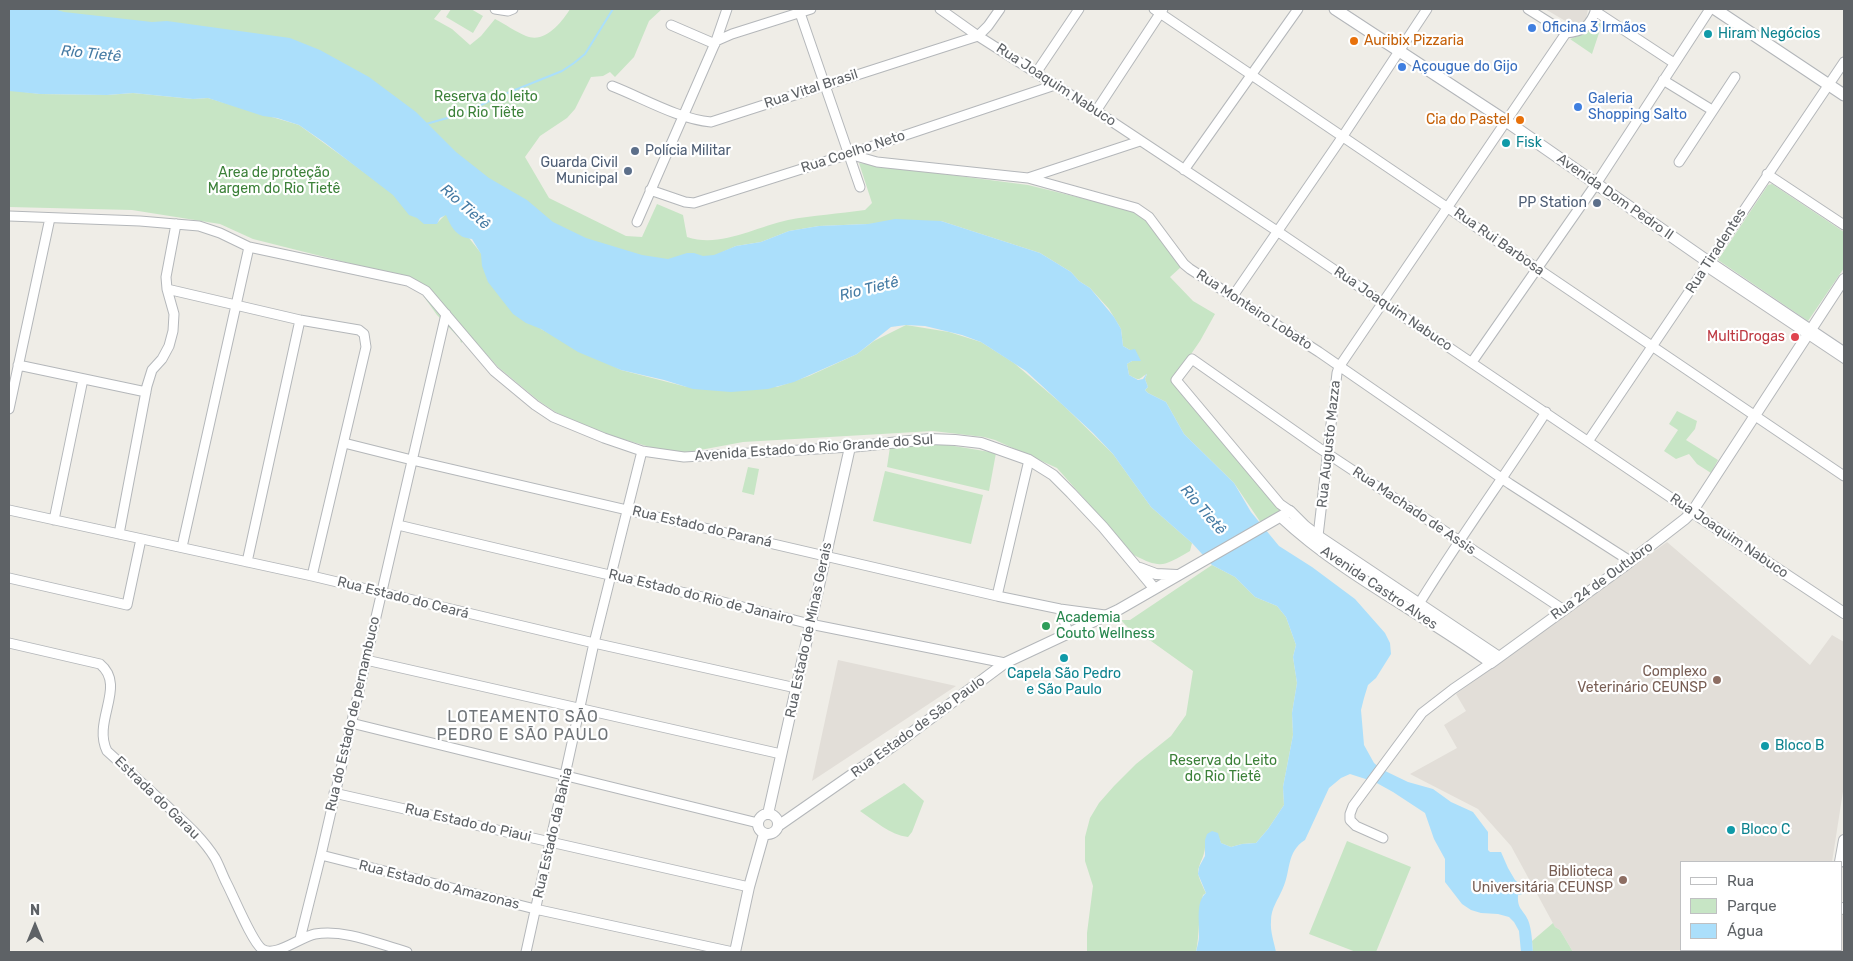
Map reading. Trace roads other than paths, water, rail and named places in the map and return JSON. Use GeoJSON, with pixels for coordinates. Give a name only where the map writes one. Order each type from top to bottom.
{"type":"FeatureCollection","features":[{"type":"Feature","properties":{"kind":"main road","name":"Avenida Dom Pedro II"},"geometry":{"type":"LineString","coordinates":[[1335,9],[1506,121],[1708,266],[1809,333],[1844,353]]}},
{"type":"Feature","properties":{"kind":"main road"},"geometry":{"type":"LineString","coordinates":[[1715,9],[1844,94]]}},
{"type":"Feature","properties":{"kind":"street"},"geometry":{"type":"LineString","coordinates":[[495,9],[508,11],[513,9]]}},
{"type":"Feature","properties":{"kind":"street"},"geometry":{"type":"LineString","coordinates":[[637,222],[715,42],[727,9]]}},
{"type":"Feature","properties":{"kind":"street"},"geometry":{"type":"LineString","coordinates":[[671,25],[715,42],[732,34],[811,9]]}},
{"type":"Feature","properties":{"kind":"street","name":"Rua Joaquim Nabuco"},"geometry":{"type":"LineString","coordinates":[[940,9],[978,36],[1096,111],[1277,231],[1844,613]]}},
{"type":"Feature","properties":{"kind":"street"},"geometry":{"type":"LineString","coordinates":[[978,36],[1000,9]]}},
{"type":"Feature","properties":{"kind":"street"},"geometry":{"type":"LineString","coordinates":[[1036,73],[1080,9]]}},
{"type":"Feature","properties":{"kind":"street"},"geometry":{"type":"LineString","coordinates":[[1184,170],[1298,9]]}},
{"type":"Feature","properties":{"kind":"street"},"geometry":{"type":"LineString","coordinates":[[1233,296],[1343,136],[1427,9]]}},
{"type":"Feature","properties":{"kind":"street"},"geometry":{"type":"LineString","coordinates":[[1528,9],[1566,34],[1584,29],[1591,22],[1595,10],[1674,63]]}},
{"type":"Feature","properties":{"kind":"street"},"geometry":{"type":"LineString","coordinates":[[1472,362],[1596,184],[1710,9]]}},
{"type":"Feature","properties":{"kind":"street"},"geometry":{"type":"LineString","coordinates":[[1096,111],[1159,10]]}},
{"type":"Feature","properties":{"kind":"street","name":"Rua Rui Barbosa"},"geometry":{"type":"LineString","coordinates":[[1159,10],[1844,476]]}},
{"type":"Feature","properties":{"kind":"street"},"geometry":{"type":"LineString","coordinates":[[800,13],[860,186]]}},
{"type":"Feature","properties":{"kind":"street","name":"Rua Augusto Mazza"},"geometry":{"type":"LineString","coordinates":[[1318,536],[1339,367],[1566,34]]}},
{"type":"Feature","properties":{"kind":"street","name":"Rua Vital Brasil"},"geometry":{"type":"LineString","coordinates":[[612,86],[683,116],[699,121],[711,122],[978,36]]}},
{"type":"Feature","properties":{"kind":"street","name":"Rua Tiradentes"},"geometry":{"type":"LineString","coordinates":[[1588,440],[1708,266],[1767,174],[1844,62]]}},
{"type":"Feature","properties":{"kind":"street"},"geometry":{"type":"LineString","coordinates":[[1679,162],[1712,110],[1736,78]]}},
{"type":"Feature","properties":{"kind":"street"},"geometry":{"type":"LineString","coordinates":[[1663,80],[1712,110]]}},
{"type":"Feature","properties":{"kind":"street","name":"Rua Coelho Neto"},"geometry":{"type":"LineString","coordinates":[[650,190],[685,202],[694,203],[1054,85]]}},
{"type":"Feature","properties":{"kind":"street"},"geometry":{"type":"LineString","coordinates":[[1028,178],[1140,141]]}},
{"type":"Feature","properties":{"kind":"street","name":"Rua Monteiro Lobato"},"geometry":{"type":"LineString","coordinates":[[848,154],[877,162],[1028,178],[1142,211],[1172,246],[1184,264],[1630,562]]}},
{"type":"Feature","properties":{"kind":"street"},"geometry":{"type":"LineString","coordinates":[[1767,174],[1844,225]]}},
{"type":"Feature","properties":{"kind":"street","name":"Avenida Estado do Rio Grande do Sul"},"geometry":{"type":"LineString","coordinates":[[9,216],[199,226],[220,233],[249,247],[408,281],[426,291],[494,371],[535,405],[553,417],[577,428],[642,451],[692,457],[850,447],[930,439],[981,443],[1029,460],[1053,475],[1109,534],[1133,564],[1157,587]]}},
{"type":"Feature","properties":{"kind":"street"},"geometry":{"type":"LineString","coordinates":[[9,409],[50,218]]}},
{"type":"Feature","properties":{"kind":"street"},"geometry":{"type":"LineString","coordinates":[[119,534],[146,392],[152,370],[166,353],[173,331],[174,314],[167,289],[166,277],[176,224]]}},
{"type":"Feature","properties":{"kind":"street"},"geometry":{"type":"LineString","coordinates":[[182,548],[249,247]]}},
{"type":"Feature","properties":{"kind":"street","name":"Rua 24 de Outubro"},"geometry":{"type":"LineString","coordinates":[[1383,838],[1356,826],[1350,820],[1350,814],[1353,806],[1422,713],[1630,562],[1692,512],[1844,279]]}},
{"type":"Feature","properties":{"kind":"street"},"geometry":{"type":"LineString","coordinates":[[167,289],[300,320],[359,330],[364,334],[366,347],[312,576]]}},
{"type":"Feature","properties":{"kind":"street","name":"Rua do Estado de pernambuco"},"geometry":{"type":"LineString","coordinates":[[300,939],[446,314]]}},
{"type":"Feature","properties":{"kind":"street"},"geometry":{"type":"LineString","coordinates":[[247,562],[300,320]]}},
{"type":"Feature","properties":{"kind":"street"},"geometry":{"type":"LineString","coordinates":[[1809,333],[1844,360]]}},
{"type":"Feature","properties":{"kind":"street","name":"Avenida Castro Alves"},"geometry":{"type":"LineString","coordinates":[[1192,359],[1176,380],[1280,504],[1318,536],[1416,608]]}},
{"type":"Feature","properties":{"kind":"street","name":"Rua Machado de Assis"},"geometry":{"type":"LineString","coordinates":[[1192,359],[1328,453],[1564,610]]}},
{"type":"Feature","properties":{"kind":"street"},"geometry":{"type":"LineString","coordinates":[[18,365],[146,392]]}},
{"type":"Feature","properties":{"kind":"street"},"geometry":{"type":"LineString","coordinates":[[54,520],[83,379]]}},
{"type":"Feature","properties":{"kind":"street"},"geometry":{"type":"LineString","coordinates":[[1416,608],[1546,412]]}},
{"type":"Feature","properties":{"kind":"street","name":"Rua Estado do Paraná"},"geometry":{"type":"LineString","coordinates":[[344,443],[997,596],[1060,609],[1105,615]]}},
{"type":"Feature","properties":{"kind":"street","name":"Rua Estado de Minas Gerais"},"geometry":{"type":"LineString","coordinates":[[768,814],[850,447]]}},
{"type":"Feature","properties":{"kind":"street","name":"Rua Estado da Bahia"},"geometry":{"type":"LineString","coordinates":[[526,952],[594,643],[642,451]]}},
{"type":"Feature","properties":{"kind":"street"},"geometry":{"type":"LineString","coordinates":[[997,596],[1029,460]]}},
{"type":"Feature","properties":{"kind":"street"},"geometry":{"type":"LineString","coordinates":[[1280,504],[1281,517]]}},
{"type":"Feature","properties":{"kind":"street","name":"Rua Estado do Ceará"},"geometry":{"type":"LineString","coordinates":[[9,510],[312,576],[594,643],[796,688]]}},
{"type":"Feature","properties":{"kind":"street","name":"Rua Estado de São Paulo"},"geometry":{"type":"LineString","coordinates":[[778,826],[903,739],[1005,663],[1118,610],[1290,511]]}},
{"type":"Feature","properties":{"kind":"street","name":"Avenida Castro Alves"},"geometry":{"type":"LineString","coordinates":[[1281,517],[1305,539],[1495,660]]}},
{"type":"Feature","properties":{"kind":"street","name":"Rua Estado do Rio de Janairo"},"geometry":{"type":"LineString","coordinates":[[398,524],[810,624],[1005,663]]}},
{"type":"Feature","properties":{"kind":"street"},"geometry":{"type":"LineString","coordinates":[[9,578],[127,605],[141,539]]}},
{"type":"Feature","properties":{"kind":"street","name":"Avenida Estado do Rio Grande do Sul"},"geometry":{"type":"LineString","coordinates":[[1133,564],[1155,574],[1178,575]]}},
{"type":"Feature","properties":{"kind":"street"},"geometry":{"type":"LineString","coordinates":[[1155,574],[1157,587]]}},
{"type":"Feature","properties":{"kind":"street"},"geometry":{"type":"LineString","coordinates":[[1060,609],[1068,632]]}},
{"type":"Feature","properties":{"kind":"street","name":"Estrada do Garau"},"geometry":{"type":"LineString","coordinates":[[9,643],[100,664],[107,670],[111,680],[102,732],[103,743],[107,751],[202,840],[214,857],[258,944],[262,949],[270,951]]}},
{"type":"Feature","properties":{"kind":"street"},"geometry":{"type":"LineString","coordinates":[[366,660],[781,754]]}},
{"type":"Feature","properties":{"kind":"street"},"geometry":{"type":"LineString","coordinates":[[351,723],[758,823]]}},
{"type":"Feature","properties":{"kind":"street","name":"Rua Estado do Piaui"},"geometry":{"type":"LineString","coordinates":[[334,793],[749,887]]}},
{"type":"Feature","properties":{"kind":"street"},"geometry":{"type":"LineString","coordinates":[[768,814],[777,819],[778,826],[774,833],[769,835],[759,830],[758,823],[761,817],[768,814]]}},
{"type":"Feature","properties":{"kind":"street"},"geometry":{"type":"LineString","coordinates":[[734,952],[764,834]]}},
{"type":"Feature","properties":{"kind":"street"},"geometry":{"type":"LineString","coordinates":[[1840,861],[1844,840]]}},
{"type":"Feature","properties":{"kind":"street","name":"Rua Estado do Amazonas"},"geometry":{"type":"LineString","coordinates":[[321,854],[535,909],[734,952]]}},
{"type":"Feature","properties":{"kind":"street"},"geometry":{"type":"LineString","coordinates":[[270,951],[314,934],[345,934],[407,952]]}},
{"type":"Feature","properties":{"kind":"water","name":"Rio Tietê"},"geometry":{"type":"Polygon","coordinates":[[[9,9],[54,9],[64,12],[152,22],[167,21],[290,38],[320,50],[369,77],[416,112],[456,152],[489,178],[527,200],[553,222],[586,238],[642,255],[668,259],[687,253],[703,256],[714,255],[736,246],[761,242],[789,231],[819,226],[868,224],[895,219],[941,221],[1040,253],[1071,272],[1079,281],[1090,288],[1114,317],[1121,329],[1123,346],[1130,350],[1135,349],[1141,361],[1132,361],[1127,364],[1129,375],[1138,380],[1143,379],[1147,373],[1145,379],[1148,387],[1145,390],[1166,402],[1184,434],[1234,483],[1251,512],[1279,546],[1312,567],[1355,599],[1385,633],[1390,643],[1391,654],[1376,678],[1368,685],[1364,698],[1361,710],[1364,745],[1374,763],[1381,769],[1408,782],[1433,789],[1451,802],[1473,812],[1488,832],[1488,850],[1490,852],[1501,852],[1515,880],[1527,890],[1527,893],[1518,895],[1518,900],[1519,906],[1529,924],[1533,952],[1521,952],[1519,931],[1509,917],[1481,913],[1471,910],[1462,904],[1445,882],[1445,859],[1434,839],[1425,813],[1375,782],[1350,774],[1341,778],[1329,788],[1305,840],[1299,845],[1292,856],[1285,882],[1271,916],[1271,929],[1276,952],[1196,952],[1199,938],[1199,907],[1206,893],[1198,874],[1199,867],[1205,856],[1207,834],[1212,831],[1218,833],[1221,843],[1231,847],[1256,843],[1284,805],[1283,787],[1293,735],[1292,713],[1297,683],[1293,657],[1296,645],[1286,617],[1277,606],[1255,597],[1235,577],[1212,565],[1192,543],[1151,507],[1113,454],[1093,433],[1026,371],[981,342],[962,335],[925,326],[906,325],[891,327],[857,354],[794,382],[768,389],[731,392],[693,389],[621,370],[578,352],[513,314],[488,282],[482,266],[481,254],[472,239],[463,237],[458,233],[446,215],[440,218],[437,224],[424,224],[417,218],[409,215],[393,195],[299,125],[263,116],[208,98],[193,99],[133,93],[107,95],[40,94],[9,91],[9,9]]]}},
{"type":"Feature","properties":{"kind":"waterway"},"geometry":{"type":"LineString","coordinates":[[426,124],[465,113],[495,98],[562,71],[585,54],[613,9]]}},
{"type":"Feature","properties":{"kind":"place","name":"Oficina 3 Irmãos"},"geometry":{"type":"Point","coordinates":[1532,28]}},
{"type":"Feature","properties":{"kind":"place","name":"Hiram Negócios"},"geometry":{"type":"Point","coordinates":[1708,34]}},
{"type":"Feature","properties":{"kind":"place","name":"Auribix Pizzaria"},"geometry":{"type":"Point","coordinates":[1354,41]}},
{"type":"Feature","properties":{"kind":"place","name":"Açougue do Gijo"},"geometry":{"type":"Point","coordinates":[1402,67]}},
{"type":"Feature","properties":{"kind":"place","name":"Galeria Shopping Salto"},"geometry":{"type":"Point","coordinates":[1578,107]}},
{"type":"Feature","properties":{"kind":"place","name":"Cia do Pastel"},"geometry":{"type":"Point","coordinates":[1520,120]}},
{"type":"Feature","properties":{"kind":"place","name":"Fisk"},"geometry":{"type":"Point","coordinates":[1506,143]}},
{"type":"Feature","properties":{"kind":"place","name":"Polícia Militar"},"geometry":{"type":"Point","coordinates":[635,151]}},
{"type":"Feature","properties":{"kind":"place","name":"Guarda Civil Municipal"},"geometry":{"type":"Point","coordinates":[628,171]}},
{"type":"Feature","properties":{"kind":"place","name":"PP Station"},"geometry":{"type":"Point","coordinates":[1597,203]}},
{"type":"Feature","properties":{"kind":"place","name":"MultiDrogas"},"geometry":{"type":"Point","coordinates":[1795,337]}},
{"type":"Feature","properties":{"kind":"place","name":"Academia Couto Wellness"},"geometry":{"type":"Point","coordinates":[1046,626]}},
{"type":"Feature","properties":{"kind":"place","name":"Capela São Pedro e São Paulo"},"geometry":{"type":"Point","coordinates":[1064,658]}},
{"type":"Feature","properties":{"kind":"place","name":"Complexo Veterinário CEUNSP"},"geometry":{"type":"Point","coordinates":[1717,680]}},
{"type":"Feature","properties":{"kind":"place","name":"Bloco B"},"geometry":{"type":"Point","coordinates":[1765,746]}},
{"type":"Feature","properties":{"kind":"place","name":"Bloco C"},"geometry":{"type":"Point","coordinates":[1731,830]}},
{"type":"Feature","properties":{"kind":"place","name":"Biblioteca Universitária CEUNSP"},"geometry":{"type":"Point","coordinates":[1623,880]}},
{"type":"Feature","properties":{"kind":"district","name":"LOTEAMENTO SÃO PEDRO E SÃO PAULO"},"geometry":{"type":"Point","coordinates":[523,726]}},
{"type":"Feature","properties":{"kind":"park label","name":"Reserva do leito do Rio Tiête"},"geometry":{"type":"Point","coordinates":[486,105]}},
{"type":"Feature","properties":{"kind":"park label","name":"Area de proteção Margem do Rio Tietê"},"geometry":{"type":"Point","coordinates":[274,182]}},
{"type":"Feature","properties":{"kind":"park label","name":"Reserva do Leito do Rio Tietê"},"geometry":{"type":"Point","coordinates":[1223,770]}}]}
